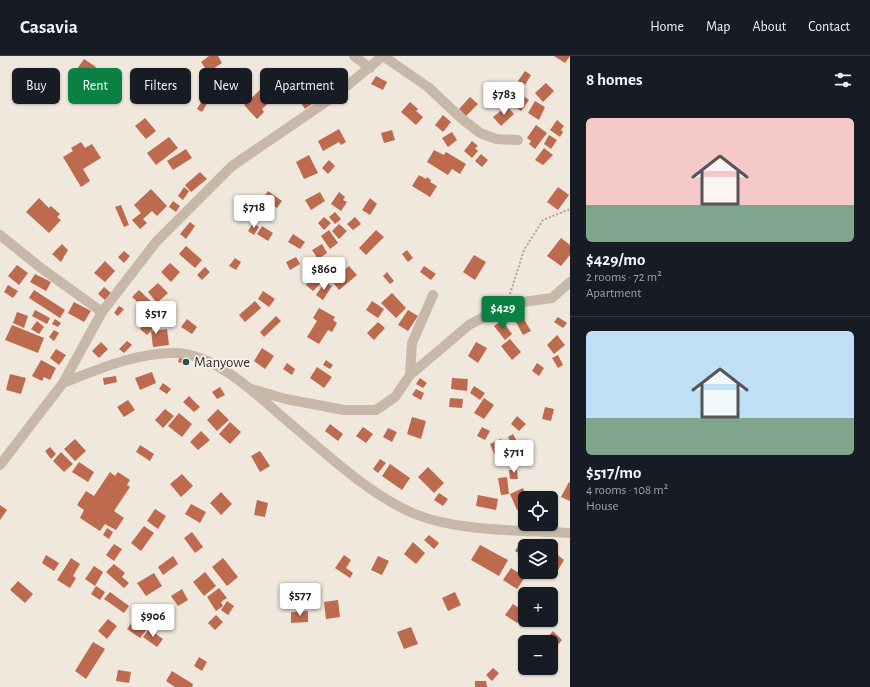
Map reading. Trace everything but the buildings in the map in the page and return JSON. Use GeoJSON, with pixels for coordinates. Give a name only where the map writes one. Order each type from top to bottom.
{"type":"FeatureCollection","features":[{"type":"Feature","properties":{"kind":"street"},"geometry":{"type":"LineString","coordinates":[[354,56],[370,68]]}},
{"type":"Feature","properties":{"kind":"street"},"geometry":{"type":"LineString","coordinates":[[0,465],[63,383],[102,312],[156,242],[232,166],[336,95],[383,56],[428,87],[461,118],[480,133],[496,139],[518,140]]}},
{"type":"Feature","properties":{"kind":"street"},"geometry":{"type":"LineString","coordinates":[[0,235],[41,268],[102,312]]}},
{"type":"Feature","properties":{"kind":"street"},"geometry":{"type":"LineString","coordinates":[[247,387],[286,399],[344,410],[376,410],[395,397],[410,375],[468,325],[508,304],[552,298],[570,282]]}},
{"type":"Feature","properties":{"kind":"street"},"geometry":{"type":"LineString","coordinates":[[410,375],[412,343],[434,295]]}},
{"type":"Feature","properties":{"kind":"street"},"geometry":{"type":"LineString","coordinates":[[63,383],[94,371],[150,354],[178,353],[205,359],[247,387],[375,492],[414,514],[447,524],[570,533]]}},
{"type":"Feature","properties":{"kind":"path"},"geometry":{"type":"LineString","coordinates":[[508,304],[524,250],[543,220],[570,209]]}},
{"type":"Feature","properties":{"kind":"place","name":"Manyowe"},"geometry":{"type":"Point","coordinates":[186,362]}}]}
